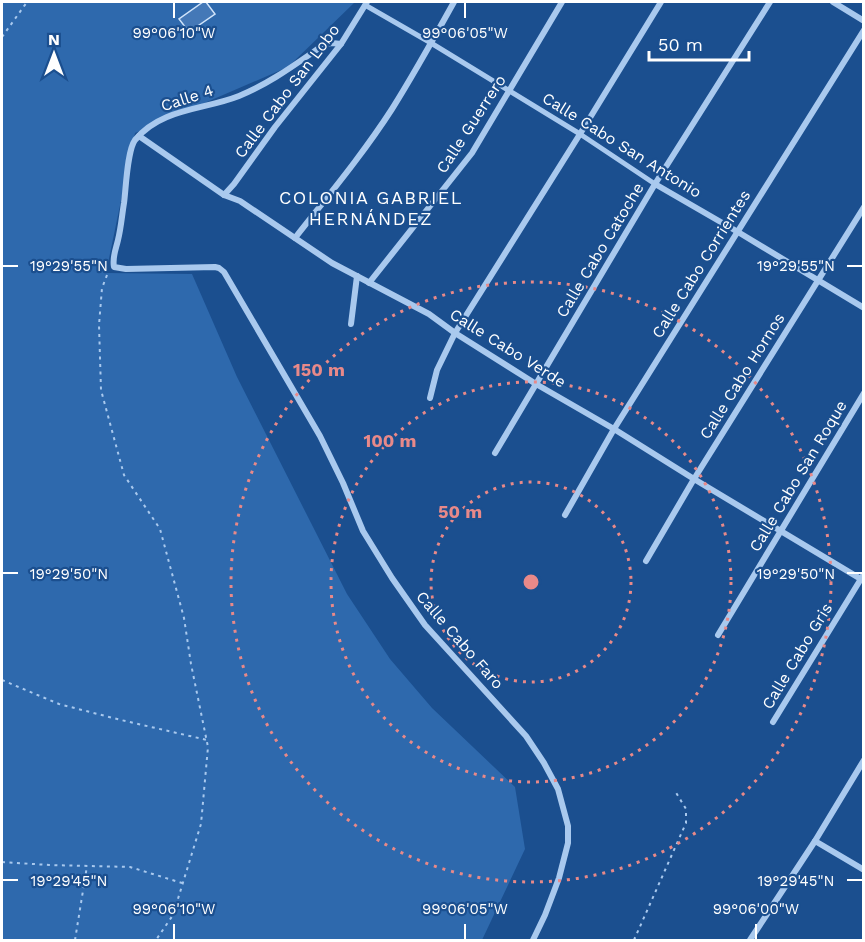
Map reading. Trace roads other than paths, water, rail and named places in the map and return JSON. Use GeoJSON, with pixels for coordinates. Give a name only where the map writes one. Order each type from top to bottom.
{"type":"FeatureCollection","features":[{"type":"Feature","properties":{"kind":"street"},"geometry":{"type":"LineString","coordinates":[[295,238],[385,119],[454,2]]}},
{"type":"Feature","properties":{"kind":"street","name":"Calle Guerrero"},"geometry":{"type":"LineString","coordinates":[[369,283],[472,153],[562,2]]}},
{"type":"Feature","properties":{"kind":"street"},"geometry":{"type":"LineString","coordinates":[[430,398],[437,370],[455,333],[661,2]]}},
{"type":"Feature","properties":{"kind":"street","name":"Calle Cabo Catoche"},"geometry":{"type":"LineString","coordinates":[[495,453],[655,184],[770,2]]}},
{"type":"Feature","properties":{"kind":"street"},"geometry":{"type":"LineString","coordinates":[[833,2],[864,21]]}},
{"type":"Feature","properties":{"kind":"street","name":"Calle Cabo San Antonio"},"geometry":{"type":"LineString","coordinates":[[366,3],[580,134],[655,184],[864,308]]}},
{"type":"Feature","properties":{"kind":"street","name":"Calle Cabo San Lobo"},"geometry":{"type":"LineString","coordinates":[[224,195],[341,44],[366,3]]}},
{"type":"Feature","properties":{"kind":"street","name":"Calle Cabo Corrientes"},"geometry":{"type":"LineString","coordinates":[[565,515],[614,429],[864,30]]}},
{"type":"Feature","properties":{"kind":"street","name":"Calle 4"},"geometry":{"type":"LineString","coordinates":[[140,136],[167,116],[237,97],[273,80],[326,44],[341,44]]}},
{"type":"Feature","properties":{"kind":"street","name":"Calle Cabo Verde"},"geometry":{"type":"LineString","coordinates":[[140,136],[224,195],[240,201],[332,263],[429,314],[536,384],[862,578]]}},
{"type":"Feature","properties":{"kind":"street","name":"Calle Cabo Faro"},"geometry":{"type":"LineString","coordinates":[[140,136],[134,141],[130,153],[114,264],[126,269],[219,267],[224,272],[320,436],[363,531],[392,578],[425,625],[526,736],[558,789],[568,826],[568,843],[559,878],[533,940]]}},
{"type":"Feature","properties":{"kind":"street","name":"Calle Cabo Hornos"},"geometry":{"type":"LineString","coordinates":[[646,561],[694,479],[864,207]]}},
{"type":"Feature","properties":{"kind":"street"},"geometry":{"type":"LineString","coordinates":[[351,324],[357,276]]}},
{"type":"Feature","properties":{"kind":"street","name":"Calle Cabo San Roque"},"geometry":{"type":"LineString","coordinates":[[718,635],[864,393]]}},
{"type":"Feature","properties":{"kind":"street","name":"Calle Cabo Gris"},"geometry":{"type":"LineString","coordinates":[[773,722],[862,578]]}},
{"type":"Feature","properties":{"kind":"street"},"geometry":{"type":"LineString","coordinates":[[750,940],[815,841],[864,760]]}},
{"type":"Feature","properties":{"kind":"street"},"geometry":{"type":"LineString","coordinates":[[815,841],[864,870]]}},
{"type":"Feature","properties":{"kind":"district","name":"COLONIA GABRIEL HERNÁNDEZ"},"geometry":{"type":"Point","coordinates":[371,207]}}]}
